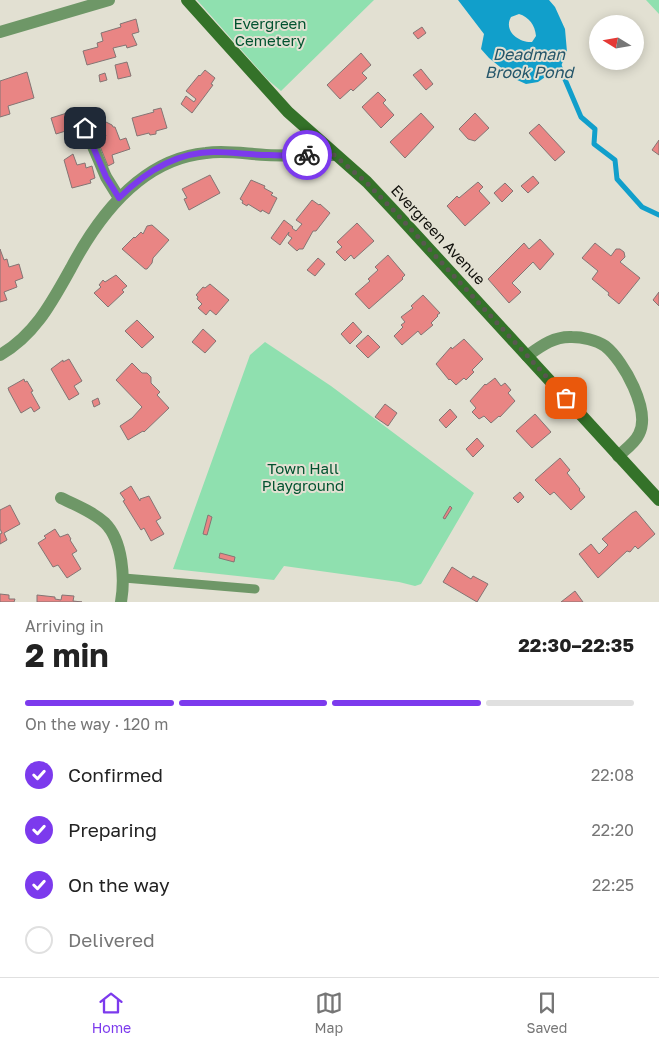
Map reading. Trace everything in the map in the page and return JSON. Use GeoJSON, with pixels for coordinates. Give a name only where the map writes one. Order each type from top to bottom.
{"type":"FeatureCollection","features":[{"type":"Feature","properties":{"kind":"main road","name":"Evergreen Avenue"},"geometry":{"type":"LineString","coordinates":[[187,0],[288,112],[366,182],[397,214],[659,500]]}},
{"type":"Feature","properties":{"kind":"street"},"geometry":{"type":"LineString","coordinates":[[0,32],[109,0]]}},
{"type":"Feature","properties":{"kind":"street"},"geometry":{"type":"LineString","coordinates":[[80,116],[106,177],[119,198]]}},
{"type":"Feature","properties":{"kind":"street"},"geometry":{"type":"LineString","coordinates":[[0,354],[20,341],[39,321],[57,295],[84,246],[119,198],[159,166],[178,158],[215,152],[269,156],[334,155]]}},
{"type":"Feature","properties":{"kind":"street"},"geometry":{"type":"LineString","coordinates":[[527,356],[557,338],[571,336],[595,342],[604,346],[612,354],[621,365],[635,390],[643,417],[640,434],[618,456]]}},
{"type":"Feature","properties":{"kind":"street"},"geometry":{"type":"LineString","coordinates":[[61,498],[95,515],[106,524],[113,535],[123,566],[124,578],[121,602]]}},
{"type":"Feature","properties":{"kind":"lane"},"geometry":{"type":"LineString","coordinates":[[124,578],[256,589]]}},
{"type":"Feature","properties":{"kind":"green space","name":"Evergreen Cemetery"},"geometry":{"type":"Polygon","coordinates":[[[197,0],[374,0],[281,91],[268,80],[197,0]]]}},
{"type":"Feature","properties":{"kind":"green space"},"geometry":{"type":"Polygon","coordinates":[[[646,0],[659,0],[659,14],[646,0]]]}},
{"type":"Feature","properties":{"kind":"green space","name":"Town Hall Playground"},"geometry":{"type":"Polygon","coordinates":[[[265,342],[331,386],[474,493],[421,584],[415,586],[399,582],[284,566],[274,580],[173,569],[250,355],[265,342]]]}},
{"type":"Feature","properties":{"kind":"water","name":"Deadman Brook Pond"},"geometry":{"type":"Polygon","coordinates":[[[458,0],[549,0],[555,7],[565,29],[567,52],[561,66],[538,82],[526,84],[515,79],[481,49],[484,34],[458,0]],[[519,14],[511,17],[509,27],[518,38],[532,42],[536,36],[534,28],[529,19],[519,14]]]}},
{"type":"Feature","properties":{"kind":"building"},"geometry":{"type":"Polygon","coordinates":[[[136,19],[139,32],[132,34],[137,45],[127,48],[126,45],[113,48],[116,57],[87,65],[83,51],[98,47],[97,43],[103,41],[101,33],[121,27],[120,24],[136,19]]]}},
{"type":"Feature","properties":{"kind":"building"},"geometry":{"type":"Polygon","coordinates":[[[422,27],[426,33],[418,39],[413,33],[422,27]]]}},
{"type":"Feature","properties":{"kind":"building"},"geometry":{"type":"Polygon","coordinates":[[[361,53],[371,65],[362,73],[367,78],[353,91],[351,89],[340,99],[327,85],[361,53]]]}},
{"type":"Feature","properties":{"kind":"building"},"geometry":{"type":"Polygon","coordinates":[[[127,62],[131,76],[118,79],[115,65],[127,62]]]}},
{"type":"Feature","properties":{"kind":"building"},"geometry":{"type":"Polygon","coordinates":[[[421,69],[433,84],[426,90],[413,75],[421,69]]]}},
{"type":"Feature","properties":{"kind":"building"},"geometry":{"type":"Polygon","coordinates":[[[205,70],[215,78],[211,84],[213,85],[192,113],[181,104],[186,96],[194,102],[196,99],[186,91],[205,70]]]}},
{"type":"Feature","properties":{"kind":"building"},"geometry":{"type":"Polygon","coordinates":[[[27,72],[34,98],[8,106],[10,114],[0,117],[0,81],[27,72]]]}},
{"type":"Feature","properties":{"kind":"building"},"geometry":{"type":"Polygon","coordinates":[[[105,73],[107,80],[100,82],[99,75],[105,73]]]}},
{"type":"Feature","properties":{"kind":"building"},"geometry":{"type":"Polygon","coordinates":[[[378,92],[386,100],[383,103],[394,115],[381,128],[362,107],[378,92]]]}},
{"type":"Feature","properties":{"kind":"building"},"geometry":{"type":"Polygon","coordinates":[[[161,108],[167,128],[156,131],[156,134],[150,135],[149,133],[137,136],[132,118],[161,108]]]}},
{"type":"Feature","properties":{"kind":"building"},"geometry":{"type":"Polygon","coordinates":[[[67,113],[72,129],[56,134],[51,118],[67,113]]]}},
{"type":"Feature","properties":{"kind":"building"},"geometry":{"type":"Polygon","coordinates":[[[421,113],[434,127],[405,158],[390,142],[421,113]]]}},
{"type":"Feature","properties":{"kind":"building"},"geometry":{"type":"Polygon","coordinates":[[[475,113],[489,128],[475,141],[468,139],[459,129],[475,113]]]}},
{"type":"Feature","properties":{"kind":"building"},"geometry":{"type":"Polygon","coordinates":[[[104,121],[115,127],[120,140],[126,138],[130,149],[112,155],[114,163],[108,166],[97,139],[106,136],[105,133],[95,128],[96,125],[101,127],[104,121]]]}},
{"type":"Feature","properties":{"kind":"building"},"geometry":{"type":"Polygon","coordinates":[[[539,124],[565,152],[555,161],[529,133],[539,124]]]}},
{"type":"Feature","properties":{"kind":"building"},"geometry":{"type":"Polygon","coordinates":[[[659,140],[659,155],[652,150],[659,140]]]}},
{"type":"Feature","properties":{"kind":"building"},"geometry":{"type":"Polygon","coordinates":[[[73,154],[77,165],[85,163],[86,168],[92,166],[95,178],[90,180],[91,183],[72,188],[64,160],[73,154]]]}},
{"type":"Feature","properties":{"kind":"building"},"geometry":{"type":"Polygon","coordinates":[[[210,175],[220,193],[189,210],[184,199],[187,198],[182,189],[210,175]]]}},
{"type":"Feature","properties":{"kind":"building"},"geometry":{"type":"Polygon","coordinates":[[[533,176],[539,183],[528,193],[521,186],[533,176]]]}},
{"type":"Feature","properties":{"kind":"building"},"geometry":{"type":"Polygon","coordinates":[[[251,180],[265,186],[264,188],[273,193],[271,195],[277,198],[269,214],[242,203],[243,201],[240,199],[251,180]]]}},
{"type":"Feature","properties":{"kind":"building"},"geometry":{"type":"Polygon","coordinates":[[[478,182],[483,187],[479,191],[490,203],[465,226],[447,206],[457,196],[459,198],[478,182]]]}},
{"type":"Feature","properties":{"kind":"building"},"geometry":{"type":"Polygon","coordinates":[[[505,183],[513,191],[502,202],[494,193],[505,183]]]}},
{"type":"Feature","properties":{"kind":"building"},"geometry":{"type":"Polygon","coordinates":[[[312,200],[330,213],[316,231],[313,231],[303,249],[297,251],[288,243],[292,238],[288,235],[289,232],[280,245],[271,238],[284,220],[296,231],[302,224],[296,220],[312,200]]]}},
{"type":"Feature","properties":{"kind":"building"},"geometry":{"type":"Polygon","coordinates":[[[357,223],[374,241],[354,259],[351,255],[345,261],[336,252],[342,247],[337,242],[357,223]]]}},
{"type":"Feature","properties":{"kind":"building"},"geometry":{"type":"Polygon","coordinates":[[[152,225],[169,240],[153,258],[152,263],[145,269],[122,249],[141,232],[143,234],[147,226],[152,225]]]}},
{"type":"Feature","properties":{"kind":"building"},"geometry":{"type":"Polygon","coordinates":[[[540,239],[554,254],[540,270],[533,262],[512,283],[521,292],[509,303],[488,279],[524,243],[529,249],[540,239]]]}},
{"type":"Feature","properties":{"kind":"building"},"geometry":{"type":"Polygon","coordinates":[[[595,243],[611,256],[616,249],[624,252],[625,257],[620,262],[640,278],[619,304],[592,279],[598,271],[582,258],[595,243]]]}},
{"type":"Feature","properties":{"kind":"building"},"geometry":{"type":"Polygon","coordinates":[[[0,249],[4,260],[7,259],[9,267],[19,264],[23,278],[15,281],[17,287],[4,292],[7,300],[0,302],[0,249]]]}},
{"type":"Feature","properties":{"kind":"building"},"geometry":{"type":"Polygon","coordinates":[[[388,255],[405,275],[403,279],[369,309],[355,294],[370,281],[368,279],[378,270],[375,267],[388,255]]]}},
{"type":"Feature","properties":{"kind":"building"},"geometry":{"type":"Polygon","coordinates":[[[318,258],[325,264],[315,276],[307,270],[318,258]]]}},
{"type":"Feature","properties":{"kind":"building"},"geometry":{"type":"Polygon","coordinates":[[[116,275],[127,286],[122,290],[124,292],[108,307],[94,293],[101,287],[99,285],[103,280],[105,282],[116,275]]]}},
{"type":"Feature","properties":{"kind":"building"},"geometry":{"type":"Polygon","coordinates":[[[210,284],[229,300],[216,315],[210,310],[206,315],[198,308],[202,304],[196,295],[203,287],[205,288],[210,284]]]}},
{"type":"Feature","properties":{"kind":"building"},"geometry":{"type":"Polygon","coordinates":[[[659,292],[659,306],[653,300],[659,292]]]}},
{"type":"Feature","properties":{"kind":"building"},"geometry":{"type":"Polygon","coordinates":[[[423,295],[440,313],[431,323],[433,325],[421,335],[418,331],[402,345],[394,336],[403,327],[401,325],[405,322],[401,317],[413,308],[411,306],[423,295]]]}},
{"type":"Feature","properties":{"kind":"building"},"geometry":{"type":"Polygon","coordinates":[[[137,320],[154,337],[142,348],[125,331],[137,320]]]}},
{"type":"Feature","properties":{"kind":"building"},"geometry":{"type":"Polygon","coordinates":[[[353,322],[362,332],[350,344],[341,334],[353,322]]]}},
{"type":"Feature","properties":{"kind":"building"},"geometry":{"type":"Polygon","coordinates":[[[203,329],[216,341],[205,353],[192,342],[203,329]]]}},
{"type":"Feature","properties":{"kind":"building"},"geometry":{"type":"Polygon","coordinates":[[[368,335],[380,347],[368,358],[356,346],[368,335]]]}},
{"type":"Feature","properties":{"kind":"building"},"geometry":{"type":"Polygon","coordinates":[[[464,339],[483,359],[472,370],[474,372],[466,380],[464,378],[456,385],[449,380],[436,364],[451,347],[452,349],[464,339]]]}},
{"type":"Feature","properties":{"kind":"building"},"geometry":{"type":"Polygon","coordinates":[[[69,359],[82,381],[74,386],[79,394],[69,400],[51,369],[63,360],[63,362],[69,359]]]}},
{"type":"Feature","properties":{"kind":"building"},"geometry":{"type":"Polygon","coordinates":[[[132,363],[142,373],[147,373],[151,377],[151,383],[160,392],[157,395],[169,408],[144,432],[128,440],[120,426],[132,418],[142,407],[116,380],[132,363]]]}},
{"type":"Feature","properties":{"kind":"building"},"geometry":{"type":"Polygon","coordinates":[[[495,378],[501,386],[505,383],[511,390],[508,393],[515,401],[500,417],[491,423],[484,416],[479,419],[472,412],[476,408],[470,401],[485,384],[495,378]]]}},
{"type":"Feature","properties":{"kind":"building"},"geometry":{"type":"Polygon","coordinates":[[[24,379],[33,391],[31,392],[40,408],[34,412],[31,407],[21,413],[8,388],[24,379]]]}},
{"type":"Feature","properties":{"kind":"building"},"geometry":{"type":"Polygon","coordinates":[[[98,398],[100,404],[94,407],[92,401],[98,398]]]}},
{"type":"Feature","properties":{"kind":"building"},"geometry":{"type":"Polygon","coordinates":[[[385,404],[397,413],[388,426],[375,417],[385,404]]]}},
{"type":"Feature","properties":{"kind":"building"},"geometry":{"type":"Polygon","coordinates":[[[450,409],[457,417],[446,428],[439,420],[450,409]]]}},
{"type":"Feature","properties":{"kind":"building"},"geometry":{"type":"Polygon","coordinates":[[[535,414],[551,432],[532,448],[516,431],[535,414]]]}},
{"type":"Feature","properties":{"kind":"building"},"geometry":{"type":"Polygon","coordinates":[[[477,438],[484,446],[473,457],[466,449],[477,438]]]}},
{"type":"Feature","properties":{"kind":"building"},"geometry":{"type":"Polygon","coordinates":[[[560,458],[570,470],[567,473],[585,497],[571,510],[554,492],[550,495],[535,480],[560,458]]]}},
{"type":"Feature","properties":{"kind":"building"},"geometry":{"type":"Polygon","coordinates":[[[131,486],[140,501],[140,499],[149,496],[161,518],[156,521],[164,534],[151,541],[144,528],[141,530],[120,493],[131,486]]]}},
{"type":"Feature","properties":{"kind":"building"},"geometry":{"type":"Polygon","coordinates":[[[520,492],[524,497],[518,503],[513,498],[520,492]]]}},
{"type":"Feature","properties":{"kind":"building"},"geometry":{"type":"Polygon","coordinates":[[[10,505],[20,524],[4,533],[7,540],[0,544],[0,534],[2,533],[0,529],[0,510],[10,505]]]}},
{"type":"Feature","properties":{"kind":"building"},"geometry":{"type":"Polygon","coordinates":[[[450,506],[452,508],[445,519],[443,518],[450,506]]]}},
{"type":"Feature","properties":{"kind":"building"},"geometry":{"type":"Polygon","coordinates":[[[636,511],[655,534],[638,549],[635,546],[630,552],[627,551],[598,578],[579,554],[591,544],[599,554],[608,545],[602,539],[636,511]]]}},
{"type":"Feature","properties":{"kind":"building"},"geometry":{"type":"Polygon","coordinates":[[[208,515],[212,517],[207,535],[203,534],[208,515]]]}},
{"type":"Feature","properties":{"kind":"building"},"geometry":{"type":"Polygon","coordinates":[[[55,529],[60,537],[68,534],[77,551],[72,554],[81,569],[67,578],[58,565],[53,567],[38,543],[46,538],[44,536],[55,529]]]}},
{"type":"Feature","properties":{"kind":"building"},"geometry":{"type":"Polygon","coordinates":[[[220,553],[235,557],[234,562],[219,558],[220,553]]]}},
{"type":"Feature","properties":{"kind":"building"},"geometry":{"type":"Polygon","coordinates":[[[452,567],[471,579],[473,576],[488,584],[477,602],[443,582],[452,567]]]}},
{"type":"Feature","properties":{"kind":"building"},"geometry":{"type":"Polygon","coordinates":[[[575,591],[583,602],[561,602],[575,591]]]}},
{"type":"Feature","properties":{"kind":"building"},"geometry":{"type":"Polygon","coordinates":[[[0,594],[9,595],[9,599],[15,599],[14,602],[0,602],[0,594]]]}},
{"type":"Feature","properties":{"kind":"building"},"geometry":{"type":"Polygon","coordinates":[[[37,595],[55,597],[55,599],[61,600],[62,595],[74,596],[73,601],[82,602],[37,602],[37,595]]]}},
{"type":"Feature","properties":{"kind":"waterway"},"geometry":{"type":"LineString","coordinates":[[558,63],[581,117],[595,129],[594,144],[615,160],[617,179],[642,207],[659,215]]}},
{"type":"Feature","properties":{"kind":"way so far"},"geometry":{"type":"LineString","coordinates":[[307,155],[334,155],[366,182],[566,398]]}},
{"type":"Feature","properties":{"kind":"route"},"geometry":{"type":"LineString","coordinates":[[85,128],[106,177],[119,198],[146,174],[178,158],[215,152],[269,156],[307,155]]}}]}
